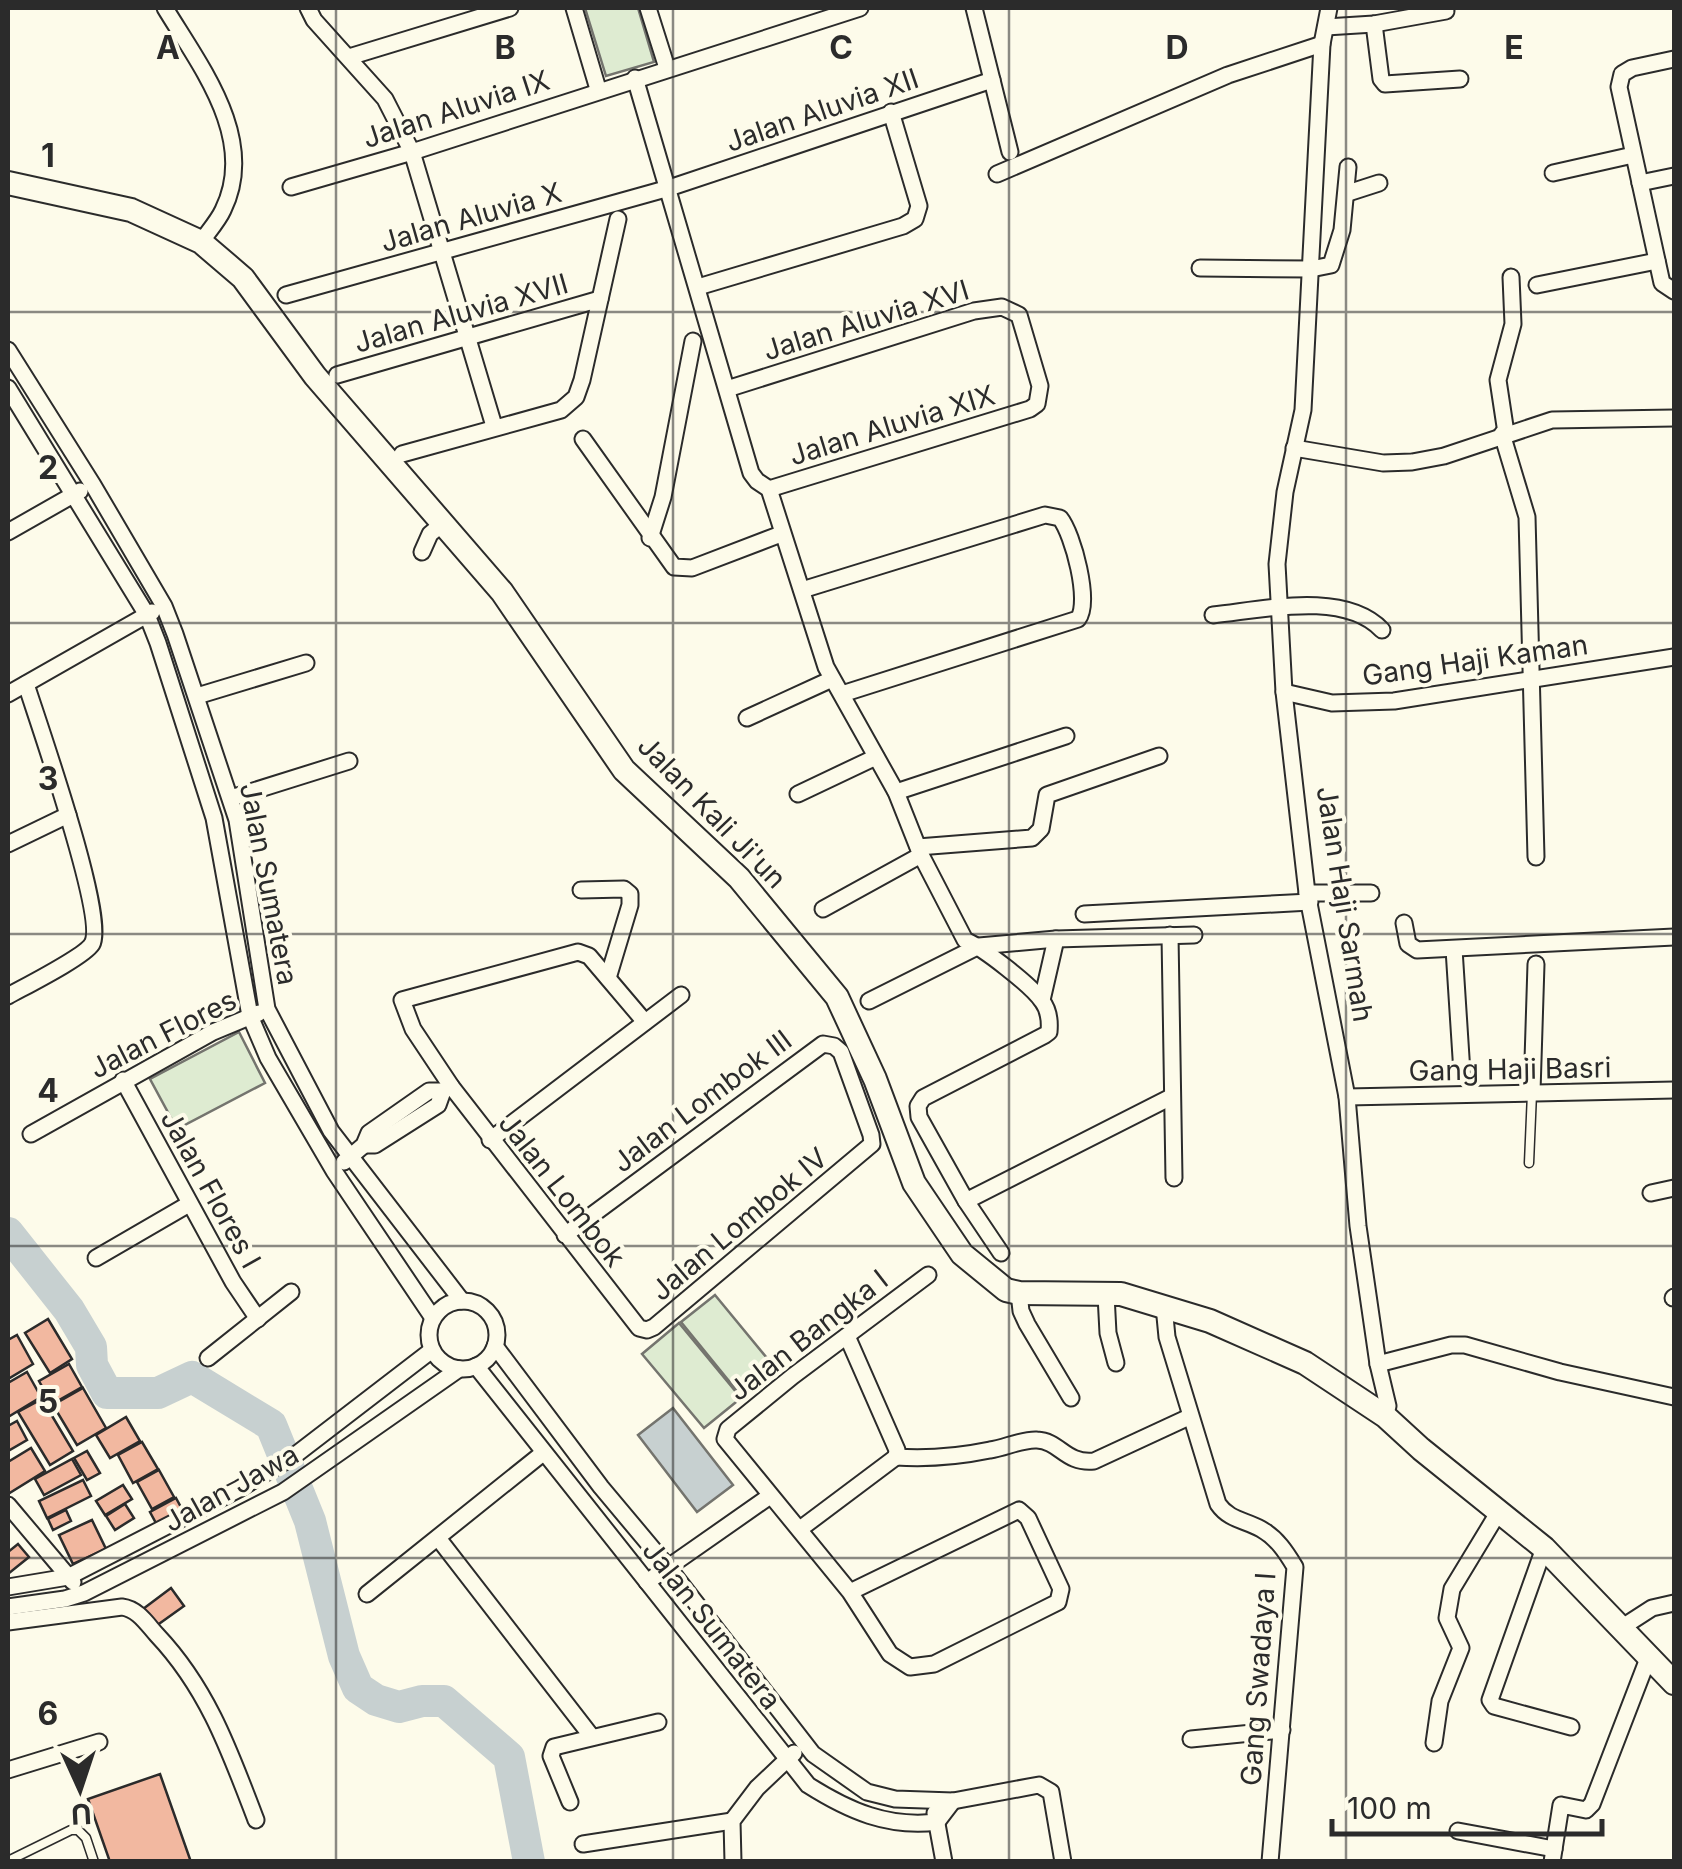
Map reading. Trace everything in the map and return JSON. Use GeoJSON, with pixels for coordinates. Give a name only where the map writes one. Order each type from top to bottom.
{"type":"FeatureCollection","features":[{"type":"Feature","properties":{"kind":"street"},"geometry":{"type":"LineString","coordinates":[[165,8],[215,91],[230,130],[234,165],[229,194],[201,242]]}},
{"type":"Feature","properties":{"kind":"street"},"geometry":{"type":"LineString","coordinates":[[308,8],[314,20],[385,98],[412,152],[494,426]]}},
{"type":"Feature","properties":{"kind":"street"},"geometry":{"type":"LineString","coordinates":[[349,57],[510,8]]}},
{"type":"Feature","properties":{"kind":"street"},"geometry":{"type":"LineString","coordinates":[[574,8],[598,89]]}},
{"type":"Feature","properties":{"kind":"street"},"geometry":{"type":"LineString","coordinates":[[648,8],[667,68]]}},
{"type":"Feature","properties":{"kind":"street","name":"Jalan Aluvia IX"},"geometry":{"type":"LineString","coordinates":[[292,187],[860,8]]}},
{"type":"Feature","properties":{"kind":"street"},"geometry":{"type":"LineString","coordinates":[[974,8],[1010,152]]}},
{"type":"Feature","properties":{"kind":"street","name":"Jalan Haji Sarmah"},"geometry":{"type":"LineString","coordinates":[[1330,8],[1322,44],[1303,410],[1279,531],[1280,608],[1284,692],[1308,898],[1347,1098],[1358,1226],[1388,1406],[1385,1416]]}},
{"type":"Feature","properties":{"kind":"street"},"geometry":{"type":"LineString","coordinates":[[1326,27],[1374,24],[1446,11]]}},
{"type":"Feature","properties":{"kind":"street"},"geometry":{"type":"LineString","coordinates":[[1374,24],[1381,79],[1385,84],[1460,79]]}},
{"type":"Feature","properties":{"kind":"street"},"geometry":{"type":"LineString","coordinates":[[996,174],[1228,75],[1322,44]]}},
{"type":"Feature","properties":{"kind":"street"},"geometry":{"type":"LineString","coordinates":[[1674,59],[1632,68],[1622,74],[1619,87],[1662,283],[1674,291]]}},
{"type":"Feature","properties":{"kind":"street"},"geometry":{"type":"LineString","coordinates":[[634,78],[751,473],[769,489],[826,667],[896,792],[920,851],[965,940],[978,946],[1042,1000],[1050,1019],[1045,1035],[920,1101],[918,1116],[1001,1253]]}},
{"type":"Feature","properties":{"kind":"street","name":"Jalan Aluvia XII"},"geometry":{"type":"LineString","coordinates":[[669,188],[992,80]]}},
{"type":"Feature","properties":{"kind":"street"},"geometry":{"type":"LineString","coordinates":[[698,287],[911,223],[919,214],[919,206],[892,112]]}},
{"type":"Feature","properties":{"kind":"street"},"geometry":{"type":"LineString","coordinates":[[1553,173],[1634,155]]}},
{"type":"Feature","properties":{"kind":"street"},"geometry":{"type":"LineString","coordinates":[[1200,268],[1311,269],[1333,262],[1348,193],[1348,167]]}},
{"type":"Feature","properties":{"kind":"street"},"geometry":{"type":"LineString","coordinates":[[1640,183],[1674,176]]}},
{"type":"Feature","properties":{"kind":"street","name":"Jalan Kali Ji'un"},"geometry":{"type":"LineString","coordinates":[[8,182],[131,210],[201,242],[243,278],[315,376],[502,592],[624,770],[739,878],[836,997],[875,1079],[914,1183],[962,1254],[1006,1290],[1019,1294]]}},
{"type":"Feature","properties":{"kind":"street"},"geometry":{"type":"LineString","coordinates":[[1348,193],[1380,183]]}},
{"type":"Feature","properties":{"kind":"street","name":"Jalan Aluvia X"},"geometry":{"type":"LineString","coordinates":[[286,294],[669,188]]}},
{"type":"Feature","properties":{"kind":"street"},"geometry":{"type":"LineString","coordinates":[[402,454],[561,410],[576,397],[618,219]]}},
{"type":"Feature","properties":{"kind":"street"},"geometry":{"type":"LineString","coordinates":[[1537,285],[1657,261]]}},
{"type":"Feature","properties":{"kind":"street"},"geometry":{"type":"LineString","coordinates":[[1510,276],[1513,324],[1498,380],[1504,433],[1527,517],[1536,856]]}},
{"type":"Feature","properties":{"kind":"street","name":"Jalan Aluvia XVII"},"geometry":{"type":"LineString","coordinates":[[337,375],[600,300]]}},
{"type":"Feature","properties":{"kind":"street","name":"Jalan Aluvia XVI"},"geometry":{"type":"LineString","coordinates":[[727,389],[974,311],[1002,307],[1019,314],[1040,386],[1037,404],[1030,408]]}},
{"type":"Feature","properties":{"kind":"street"},"geometry":{"type":"LineString","coordinates":[[650,538],[664,497],[693,341]]}},
{"type":"Feature","properties":{"kind":"street","name":"Jalan Sumatera"},"geometry":{"type":"LineString","coordinates":[[8,350],[164,606],[238,820],[267,1009],[331,1130],[462,1301]]}},
{"type":"Feature","properties":{"kind":"street","name":"Jalan Sumatera"},"geometry":{"type":"LineString","coordinates":[[8,388],[147,615],[214,818],[250,1016],[268,1058],[334,1170],[433,1318]]}},
{"type":"Feature","properties":{"kind":"street","name":"Jalan Aluvia XIX"},"geometry":{"type":"LineString","coordinates":[[769,489],[1030,408]]}},
{"type":"Feature","properties":{"kind":"street"},"geometry":{"type":"LineString","coordinates":[[1294,448],[1383,463],[1412,462],[1444,456],[1552,420],[1674,418]]}},
{"type":"Feature","properties":{"kind":"street"},"geometry":{"type":"LineString","coordinates":[[583,439],[674,567],[692,568],[782,534]]}},
{"type":"Feature","properties":{"kind":"street"},"geometry":{"type":"LineString","coordinates":[[8,532],[93,485]]}},
{"type":"Feature","properties":{"kind":"street"},"geometry":{"type":"LineString","coordinates":[[802,590],[1045,516],[1060,518],[1065,524],[1082,591],[1083,612],[1069,624],[842,694]]}},
{"type":"Feature","properties":{"kind":"street"},"geometry":{"type":"LineString","coordinates":[[422,552],[430,534],[442,524]]}},
{"type":"Feature","properties":{"kind":"street"},"geometry":{"type":"LineString","coordinates":[[1213,615],[1296,605],[1338,608],[1370,617],[1382,630]]}},
{"type":"Feature","properties":{"kind":"street"},"geometry":{"type":"LineString","coordinates":[[8,694],[164,606]]}},
{"type":"Feature","properties":{"kind":"street","name":"Gang Haji Kaman"},"geometry":{"type":"LineString","coordinates":[[1284,692],[1332,704],[1394,701],[1674,657]]}},
{"type":"Feature","properties":{"kind":"street"},"geometry":{"type":"LineString","coordinates":[[197,696],[306,663]]}},
{"type":"Feature","properties":{"kind":"street"},"geometry":{"type":"LineString","coordinates":[[747,718],[832,679]]}},
{"type":"Feature","properties":{"kind":"street"},"geometry":{"type":"LineString","coordinates":[[8,996],[86,950],[94,941],[93,910],[26,684]]}},
{"type":"Feature","properties":{"kind":"street"},"geometry":{"type":"LineString","coordinates":[[896,792],[1066,736]]}},
{"type":"Feature","properties":{"kind":"street"},"geometry":{"type":"LineString","coordinates":[[823,909],[920,851],[1032,838],[1041,830],[1048,795],[1159,756]]}},
{"type":"Feature","properties":{"kind":"street"},"geometry":{"type":"LineString","coordinates":[[798,794],[876,757]]}},
{"type":"Feature","properties":{"kind":"street"},"geometry":{"type":"LineString","coordinates":[[231,798],[350,761]]}},
{"type":"Feature","properties":{"kind":"street"},"geometry":{"type":"LineString","coordinates":[[8,844],[68,816]]}},
{"type":"Feature","properties":{"kind":"street"},"geometry":{"type":"LineString","coordinates":[[581,890],[624,889],[630,894],[608,978],[645,1022]]}},
{"type":"Feature","properties":{"kind":"street"},"geometry":{"type":"LineString","coordinates":[[1084,914],[1371,893]]}},
{"type":"Feature","properties":{"kind":"street"},"geometry":{"type":"LineString","coordinates":[[1404,923],[1412,948],[1674,937]]}},
{"type":"Feature","properties":{"kind":"street"},"geometry":{"type":"LineString","coordinates":[[1170,935],[1174,1178]]}},
{"type":"Feature","properties":{"kind":"street"},"geometry":{"type":"LineString","coordinates":[[869,1002],[978,946],[1056,939],[1194,935]]}},
{"type":"Feature","properties":{"kind":"street"},"geometry":{"type":"LineString","coordinates":[[1042,1000],[1056,939]]}},
{"type":"Feature","properties":{"kind":"street"},"geometry":{"type":"LineString","coordinates":[[1454,949],[1462,1072]]}},
{"type":"Feature","properties":{"kind":"street","name":"Jalan Lombok"},"geometry":{"type":"LineString","coordinates":[[608,978],[589,956],[578,952],[402,1000],[412,1029],[447,1089],[634,1324]]}},
{"type":"Feature","properties":{"kind":"street"},"geometry":{"type":"LineString","coordinates":[[1532,1092],[1536,964]]}},
{"type":"Feature","properties":{"kind":"street"},"geometry":{"type":"LineString","coordinates":[[490,1140],[681,995]]}},
{"type":"Feature","properties":{"kind":"street","name":"Jalan Flores"},"geometry":{"type":"LineString","coordinates":[[32,1134],[123,1080],[267,1009]]}},
{"type":"Feature","properties":{"kind":"street","name":"Jalan Lombok III"},"geometry":{"type":"LineString","coordinates":[[565,1234],[823,1044],[841,1052],[872,1144]]}},
{"type":"Feature","properties":{"kind":"street","name":"Jalan Flores I"},"geometry":{"type":"LineString","coordinates":[[123,1080],[233,1282],[258,1319]]}},
{"type":"Feature","properties":{"kind":"street"},"geometry":{"type":"LineString","coordinates":[[334,1170],[364,1145],[375,1145],[438,1104],[447,1089]]}},
{"type":"Feature","properties":{"kind":"street","name":"Gang Haji Basri"},"geometry":{"type":"LineString","coordinates":[[1347,1098],[1674,1090]]}},
{"type":"Feature","properties":{"kind":"street"},"geometry":{"type":"LineString","coordinates":[[966,1201],[1172,1097]]}},
{"type":"Feature","properties":{"kind":"street","name":"Jalan Lombok IV"},"geometry":{"type":"LineString","coordinates":[[634,1324],[643,1330],[654,1327],[872,1144]]}},
{"type":"Feature","properties":{"kind":"street"},"geometry":{"type":"LineString","coordinates":[[1651,1193],[1674,1188]]}},
{"type":"Feature","properties":{"kind":"street"},"geometry":{"type":"LineString","coordinates":[[96,1258],[189,1204]]}},
{"type":"Feature","properties":{"kind":"street","name":"Jalan Bangka I"},"geometry":{"type":"LineString","coordinates":[[770,1496],[725,1440],[728,1430],[928,1275]]}},
{"type":"Feature","properties":{"kind":"street","name":"Jalan Flores I"},"geometry":{"type":"LineString","coordinates":[[208,1358],[290,1292]]}},
{"type":"Feature","properties":{"kind":"street"},"geometry":{"type":"LineString","coordinates":[[1071,1398],[1027,1324],[1019,1294],[1121,1294],[1210,1320],[1305,1362],[1385,1416],[1544,1548],[1674,1683]]}},
{"type":"Feature","properties":{"kind":"street"},"geometry":{"type":"LineString","coordinates":[[1106,1296],[1108,1333],[1116,1363]]}},
{"type":"Feature","properties":{"kind":"street"},"geometry":{"type":"LineString","coordinates":[[462,1301],[480,1305],[494,1319],[496,1346],[476,1366],[458,1368],[443,1362],[432,1350],[428,1334],[433,1318],[446,1306],[462,1301]]}},
{"type":"Feature","properties":{"kind":"street","name":"Gang Swadaya I"},"geometry":{"type":"LineString","coordinates":[[1164,1306],[1167,1336],[1189,1417],[1218,1504],[1226,1515],[1264,1530],[1284,1547],[1295,1567],[1270,1862]]}},
{"type":"Feature","properties":{"kind":"street"},"geometry":{"type":"LineString","coordinates":[[847,1336],[896,1456]]}},
{"type":"Feature","properties":{"kind":"street"},"geometry":{"type":"LineString","coordinates":[[1378,1364],[1465,1345],[1560,1372],[1674,1397]]}},
{"type":"Feature","properties":{"kind":"street","name":"Jalan Sumatera"},"geometry":{"type":"LineString","coordinates":[[496,1346],[804,1744],[839,1776],[868,1792],[917,1801],[953,1801],[1039,1785],[1046,1787],[1051,1792],[1063,1862]]}},
{"type":"Feature","properties":{"kind":"street","name":"Jalan Jawa"},"geometry":{"type":"LineString","coordinates":[[8,1587],[68,1577],[260,1477],[294,1456],[432,1350]]}},
{"type":"Feature","properties":{"kind":"street","name":"Jalan Sumatera"},"geometry":{"type":"LineString","coordinates":[[476,1366],[808,1786],[862,1815],[892,1822],[937,1822]]}},
{"type":"Feature","properties":{"kind":"street","name":"Jalan Jawa"},"geometry":{"type":"LineString","coordinates":[[8,1606],[84,1592],[276,1496],[458,1368]]}},
{"type":"Feature","properties":{"kind":"street"},"geometry":{"type":"LineString","coordinates":[[800,1528],[896,1456],[987,1451],[1036,1440],[1050,1444],[1068,1458],[1094,1461],[1189,1417]]}},
{"type":"Feature","properties":{"kind":"street"},"geometry":{"type":"LineString","coordinates":[[367,1594],[543,1453]]}},
{"type":"Feature","properties":{"kind":"street"},"geometry":{"type":"LineString","coordinates":[[260,1477],[276,1496]]}},
{"type":"Feature","properties":{"kind":"street"},"geometry":{"type":"LineString","coordinates":[[647,1582],[770,1496],[800,1528],[850,1592],[890,1654],[902,1664],[919,1668],[934,1664],[1062,1597],[1028,1518],[1019,1510],[850,1592]]}},
{"type":"Feature","properties":{"kind":"street"},"geometry":{"type":"LineString","coordinates":[[8,1505],[84,1592]]}},
{"type":"Feature","properties":{"kind":"street"},"geometry":{"type":"LineString","coordinates":[[1434,1743],[1440,1702],[1461,1648],[1447,1618],[1452,1590],[1498,1513]]}},
{"type":"Feature","properties":{"kind":"street"},"geometry":{"type":"LineString","coordinates":[[438,1538],[592,1736]]}},
{"type":"Feature","properties":{"kind":"street"},"geometry":{"type":"LineString","coordinates":[[1544,1548],[1490,1700],[1494,1706],[1571,1727]]}},
{"type":"Feature","properties":{"kind":"street"},"geometry":{"type":"LineString","coordinates":[[1621,1628],[1652,1608],[1674,1603]]}},
{"type":"Feature","properties":{"kind":"street"},"geometry":{"type":"LineString","coordinates":[[8,1622],[122,1607],[134,1610],[201,1690],[222,1730],[256,1820]]}},
{"type":"Feature","properties":{"kind":"street"},"geometry":{"type":"LineString","coordinates":[[1458,1832],[1553,1855],[1561,1805],[1586,1810],[1592,1804],[1648,1656]]}},
{"type":"Feature","properties":{"kind":"street"},"geometry":{"type":"LineString","coordinates":[[570,1802],[552,1749],[558,1744],[658,1722]]}},
{"type":"Feature","properties":{"kind":"street"},"geometry":{"type":"LineString","coordinates":[[1191,1739],[1282,1730]]}},
{"type":"Feature","properties":{"kind":"street"},"geometry":{"type":"LineString","coordinates":[[8,1770],[99,1742]]}},
{"type":"Feature","properties":{"kind":"street"},"geometry":{"type":"LineString","coordinates":[[733,1862],[732,1821],[757,1788],[804,1744]]}},
{"type":"Feature","properties":{"kind":"street"},"geometry":{"type":"LineString","coordinates":[[933,1800],[944,1862]]}},
{"type":"Feature","properties":{"kind":"street"},"geometry":{"type":"LineString","coordinates":[[937,1822],[953,1801]]}},
{"type":"Feature","properties":{"kind":"street"},"geometry":{"type":"LineString","coordinates":[[583,1844],[732,1821]]}},
{"type":"Feature","properties":{"kind":"lane"},"geometry":{"type":"LineString","coordinates":[[1530,1163],[1532,1092]]}},
{"type":"Feature","properties":{"kind":"lane"},"geometry":{"type":"LineString","coordinates":[[8,1861],[78,1830],[86,1838],[94,1862]]}},
{"type":"Feature","properties":{"kind":"green space"},"geometry":{"type":"Polygon","coordinates":[[[585,8],[638,8],[654,62],[606,76],[585,8]]]}},
{"type":"Feature","properties":{"kind":"green space"},"geometry":{"type":"Polygon","coordinates":[[[239,1032],[265,1083],[177,1129],[150,1079],[239,1032]]]}},
{"type":"Feature","properties":{"kind":"green space"},"geometry":{"type":"Polygon","coordinates":[[[715,1295],[776,1369],[742,1397],[681,1322],[715,1295]]]}},
{"type":"Feature","properties":{"kind":"green space"},"geometry":{"type":"Polygon","coordinates":[[[679,1323],[741,1398],[704,1428],[642,1354],[679,1323]]]}},
{"type":"Feature","properties":{"kind":"shaded area"},"geometry":{"type":"Polygon","coordinates":[[[673,1408],[733,1485],[697,1512],[638,1435],[673,1408]]]}},
{"type":"Feature","properties":{"kind":"building"},"geometry":{"type":"Polygon","coordinates":[[[48,1319],[72,1359],[50,1373],[25,1333],[48,1319]]]}},
{"type":"Feature","properties":{"kind":"building"},"geometry":{"type":"Polygon","coordinates":[[[17,1335],[33,1364],[8,1379],[8,1340],[17,1335]]]}},
{"type":"Feature","properties":{"kind":"building"},"geometry":{"type":"Polygon","coordinates":[[[69,1364],[82,1387],[52,1404],[39,1381],[69,1364]]]}},
{"type":"Feature","properties":{"kind":"building"},"geometry":{"type":"Polygon","coordinates":[[[27,1372],[41,1397],[8,1417],[8,1383],[27,1372]]]}},
{"type":"Feature","properties":{"kind":"building"},"geometry":{"type":"Polygon","coordinates":[[[83,1388],[106,1428],[77,1445],[53,1405],[83,1388]]]}},
{"type":"Feature","properties":{"kind":"building"},"geometry":{"type":"Polygon","coordinates":[[[42,1399],[73,1451],[50,1465],[18,1412],[42,1399]]]}},
{"type":"Feature","properties":{"kind":"building"},"geometry":{"type":"Polygon","coordinates":[[[126,1417],[140,1441],[110,1458],[96,1435],[126,1417]]]}},
{"type":"Feature","properties":{"kind":"building"},"geometry":{"type":"Polygon","coordinates":[[[17,1421],[27,1440],[8,1451],[8,1426],[17,1421]]]}},
{"type":"Feature","properties":{"kind":"building"},"geometry":{"type":"Polygon","coordinates":[[[142,1442],[158,1469],[133,1483],[118,1455],[142,1442]]]}},
{"type":"Feature","properties":{"kind":"building"},"geometry":{"type":"Polygon","coordinates":[[[31,1448],[45,1471],[8,1494],[8,1462],[31,1448]]]}},
{"type":"Feature","properties":{"kind":"building"},"geometry":{"type":"Polygon","coordinates":[[[87,1451],[100,1473],[87,1480],[74,1458],[87,1451]]]}},
{"type":"Feature","properties":{"kind":"building"},"geometry":{"type":"Polygon","coordinates":[[[72,1459],[81,1475],[44,1495],[35,1479],[72,1459]]]}},
{"type":"Feature","properties":{"kind":"building"},"geometry":{"type":"Polygon","coordinates":[[[159,1470],[174,1497],[152,1509],[137,1482],[159,1470]]]}},
{"type":"Feature","properties":{"kind":"building"},"geometry":{"type":"Polygon","coordinates":[[[83,1480],[91,1496],[47,1518],[39,1501],[83,1480]]]}},
{"type":"Feature","properties":{"kind":"building"},"geometry":{"type":"Polygon","coordinates":[[[123,1485],[132,1499],[105,1515],[96,1501],[123,1485]]]}},
{"type":"Feature","properties":{"kind":"building"},"geometry":{"type":"Polygon","coordinates":[[[176,1498],[183,1511],[157,1525],[150,1512],[176,1498]]]}},
{"type":"Feature","properties":{"kind":"building"},"geometry":{"type":"Polygon","coordinates":[[[125,1504],[134,1518],[115,1530],[106,1516],[125,1504]]]}},
{"type":"Feature","properties":{"kind":"building"},"geometry":{"type":"Polygon","coordinates":[[[66,1510],[71,1521],[53,1530],[48,1519],[66,1510]]]}},
{"type":"Feature","properties":{"kind":"building"},"geometry":{"type":"Polygon","coordinates":[[[92,1520],[106,1549],[73,1564],[59,1535],[92,1520]]]}},
{"type":"Feature","properties":{"kind":"building"},"geometry":{"type":"Polygon","coordinates":[[[18,1544],[29,1557],[8,1574],[8,1552],[18,1544]]]}},
{"type":"Feature","properties":{"kind":"building"},"geometry":{"type":"Polygon","coordinates":[[[171,1588],[184,1606],[156,1626],[143,1609],[171,1588]]]}},
{"type":"Feature","properties":{"kind":"building"},"geometry":{"type":"Polygon","coordinates":[[[160,1774],[191,1862],[110,1862],[88,1799],[160,1774]]]}},
{"type":"Feature","properties":{"kind":"waterway"},"geometry":{"type":"LineString","coordinates":[[8,1233],[69,1310],[91,1347],[92,1365],[107,1393],[158,1393],[192,1377],[271,1425],[310,1521],[344,1656],[358,1688],[376,1700],[399,1707],[444,1701],[509,1757],[529,1862]]}}]}
